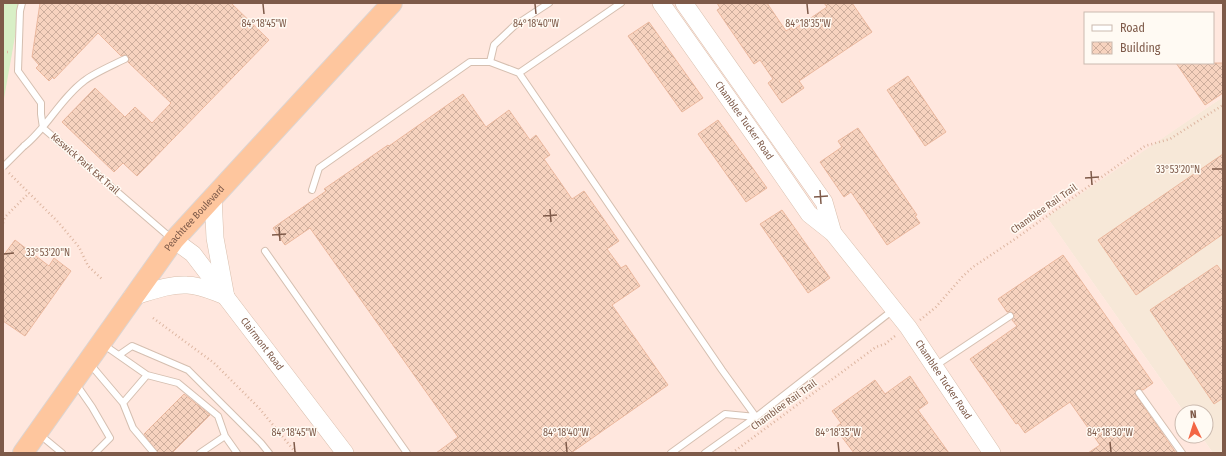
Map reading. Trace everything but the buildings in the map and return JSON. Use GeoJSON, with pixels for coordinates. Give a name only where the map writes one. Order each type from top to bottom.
{"type":"FeatureCollection","features":[{"type":"Feature","properties":{"kind":"highway","name":"Peachtree Boulevard"},"geometry":{"type":"LineString","coordinates":[[23,453],[132,297],[174,240],[392,3]]}},
{"type":"Feature","properties":{"kind":"main road","name":"Chamblee Tucker Road"},"geometry":{"type":"LineString","coordinates":[[661,3],[809,214],[834,233],[908,327],[992,453]]}},
{"type":"Feature","properties":{"kind":"main road","name":"Chamblee Tucker Road"},"geometry":{"type":"LineString","coordinates":[[684,3],[824,202],[834,233]]}},
{"type":"Feature","properties":{"kind":"main road"},"geometry":{"type":"LineString","coordinates":[[213,196],[215,238],[227,298]]}},
{"type":"Feature","properties":{"kind":"main road","name":"Clairmont Road"},"geometry":{"type":"LineString","coordinates":[[174,240],[193,254],[345,453]]}},
{"type":"Feature","properties":{"kind":"main road"},"geometry":{"type":"LineString","coordinates":[[132,297],[171,286],[188,284],[211,290],[227,298]]}},
{"type":"Feature","properties":{"kind":"lane","name":"Keswick Park Ext Trail"},"geometry":{"type":"LineString","coordinates":[[22,3],[20,11],[18,71],[41,103],[43,128],[174,240]]}},
{"type":"Feature","properties":{"kind":"lane"},"geometry":{"type":"LineString","coordinates":[[490,62],[494,45],[514,26],[549,3]]}},
{"type":"Feature","properties":{"kind":"lane"},"geometry":{"type":"LineString","coordinates":[[519,73],[621,3]]}},
{"type":"Feature","properties":{"kind":"lane"},"geometry":{"type":"LineString","coordinates":[[3,167],[34,138],[59,106],[84,80],[125,59]]}},
{"type":"Feature","properties":{"kind":"lane"},"geometry":{"type":"LineString","coordinates":[[312,190],[319,168],[470,62],[490,62],[519,73],[722,370],[756,417]]}},
{"type":"Feature","properties":{"kind":"lane"},"geometry":{"type":"LineString","coordinates":[[266,251],[407,453]]}},
{"type":"Feature","properties":{"kind":"lane"},"geometry":{"type":"LineString","coordinates":[[705,453],[756,417],[893,309]]}},
{"type":"Feature","properties":{"kind":"lane"},"geometry":{"type":"LineString","coordinates":[[934,367],[1010,316]]}},
{"type":"Feature","properties":{"kind":"lane"},"geometry":{"type":"LineString","coordinates":[[101,342],[147,375],[178,383],[218,416],[225,436],[237,453]]}},
{"type":"Feature","properties":{"kind":"lane"},"geometry":{"type":"LineString","coordinates":[[119,355],[132,346],[188,370],[261,443],[269,453]]}},
{"type":"Feature","properties":{"kind":"lane"},"geometry":{"type":"LineString","coordinates":[[88,361],[123,403],[132,428],[154,453]]}},
{"type":"Feature","properties":{"kind":"lane"},"geometry":{"type":"LineString","coordinates":[[123,403],[147,375]]}},
{"type":"Feature","properties":{"kind":"lane"},"geometry":{"type":"LineString","coordinates":[[74,381],[92,407],[110,438],[95,453]]}},
{"type":"Feature","properties":{"kind":"lane"},"geometry":{"type":"LineString","coordinates":[[1139,393],[1182,453]]}},
{"type":"Feature","properties":{"kind":"lane"},"geometry":{"type":"LineString","coordinates":[[671,453],[724,414],[756,417]]}},
{"type":"Feature","properties":{"kind":"lane"},"geometry":{"type":"LineString","coordinates":[[37,433],[62,453]]}},
{"type":"Feature","properties":{"kind":"lane"},"geometry":{"type":"LineString","coordinates":[[200,453],[225,436]]}},
{"type":"Feature","properties":{"kind":"path"},"geometry":{"type":"LineString","coordinates":[[3,52],[9,52]]}},
{"type":"Feature","properties":{"kind":"path","name":"Chamblee Rail Trail"},"geometry":{"type":"LineString","coordinates":[[926,316],[936,307],[962,276],[973,267],[1015,239],[1145,146],[1170,139],[1223,105]]}},
{"type":"Feature","properties":{"kind":"path"},"geometry":{"type":"LineString","coordinates":[[14,178],[59,223],[79,248],[88,266],[103,280]]}},
{"type":"Feature","properties":{"kind":"path"},"geometry":{"type":"LineString","coordinates":[[3,223],[5,217],[29,193]]}},
{"type":"Feature","properties":{"kind":"path"},"geometry":{"type":"LineString","coordinates":[[153,318],[214,363],[259,408],[296,453]]}},
{"type":"Feature","properties":{"kind":"path","name":"Chamblee Rail Trail"},"geometry":{"type":"LineString","coordinates":[[732,453],[870,352],[884,344]]}},
{"type":"Feature","properties":{"kind":"shaded area"},"geometry":{"type":"Polygon","coordinates":[[[3,3],[1223,3],[1223,97],[1047,217],[1178,404],[1174,404],[1174,444],[1207,444],[1213,453],[3,453],[3,3]]]}},
{"type":"Feature","properties":{"kind":"shaded area"},"geometry":{"type":"Polygon","coordinates":[[[1223,97],[1223,453],[1213,453],[1207,444],[1214,444],[1214,404],[1178,404],[1046,216],[1223,97]]]}},
{"type":"Feature","properties":{"kind":"green space"},"geometry":{"type":"Polygon","coordinates":[[[3,3],[21,3],[3,104],[3,3]]]}}]}
